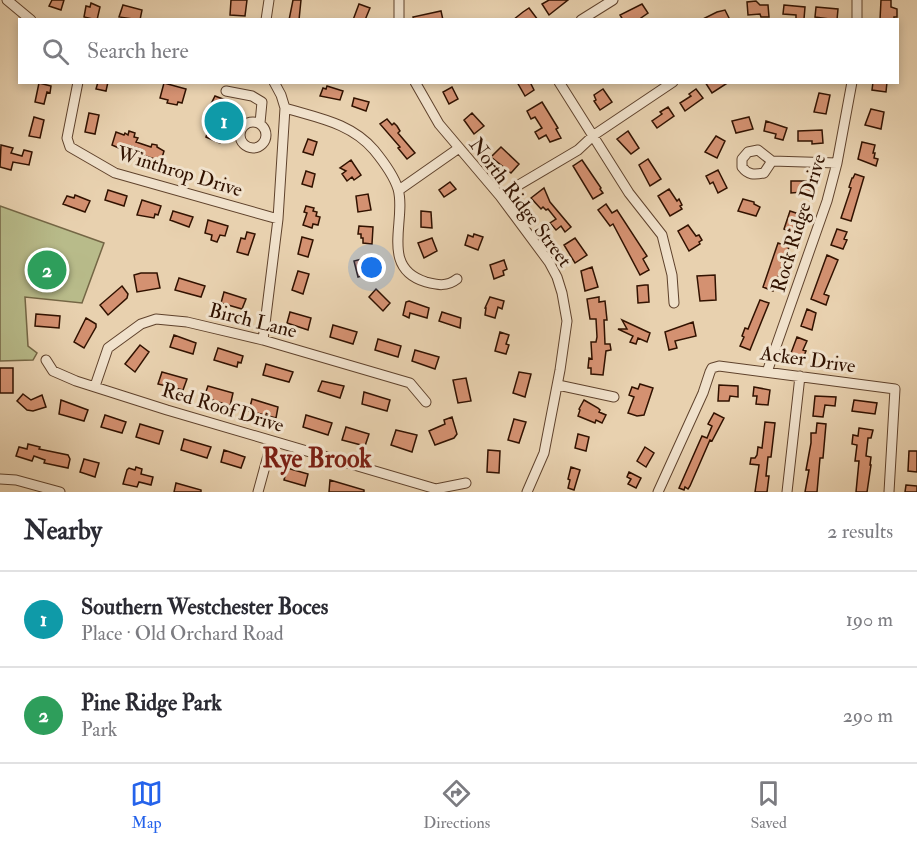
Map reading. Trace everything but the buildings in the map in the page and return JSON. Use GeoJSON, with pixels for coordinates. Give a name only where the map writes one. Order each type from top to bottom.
{"type":"FeatureCollection","features":[{"type":"Feature","properties":{"kind":"street"},"geometry":{"type":"LineString","coordinates":[[7,0],[29,18]]}},
{"type":"Feature","properties":{"kind":"street"},"geometry":{"type":"LineString","coordinates":[[266,18],[269,0]]}},
{"type":"Feature","properties":{"kind":"street"},"geometry":{"type":"LineString","coordinates":[[399,0],[399,18]]}},
{"type":"Feature","properties":{"kind":"street"},"geometry":{"type":"LineString","coordinates":[[583,18],[613,0]]}},
{"type":"Feature","properties":{"kind":"street"},"geometry":{"type":"LineString","coordinates":[[857,0],[857,18]]}},
{"type":"Feature","properties":{"kind":"street","name":"Winthrop Drive"},"geometry":{"type":"LineString","coordinates":[[78,84],[67,138],[70,147],[115,172],[278,219]]}},
{"type":"Feature","properties":{"kind":"street"},"geometry":{"type":"LineString","coordinates":[[263,340],[278,219],[284,136],[285,108],[275,84]]}},
{"type":"Feature","properties":{"kind":"street","name":"North Ridge Street"},"geometry":{"type":"LineString","coordinates":[[416,84],[439,124],[500,196],[549,262],[562,293],[567,321],[558,385],[544,453],[527,492]]}},
{"type":"Feature","properties":{"kind":"street"},"geometry":{"type":"LineString","coordinates":[[560,84],[629,193],[662,235],[672,275],[674,303]]}},
{"type":"Feature","properties":{"kind":"street"},"geometry":{"type":"LineString","coordinates":[[500,196],[578,150],[594,135],[670,84]]}},
{"type":"Feature","properties":{"kind":"street","name":"Rock Ridge Drive"},"geometry":{"type":"LineString","coordinates":[[767,372],[827,201],[837,163],[852,84]]}},
{"type":"Feature","properties":{"kind":"street"},"geometry":{"type":"LineString","coordinates":[[226,91],[260,99],[263,107],[260,123],[267,134],[265,142],[258,148],[249,148],[242,142],[240,134],[243,126],[251,122],[260,123]]}},
{"type":"Feature","properties":{"kind":"street"},"geometry":{"type":"LineString","coordinates":[[285,108],[350,129],[362,137],[376,152],[399,190],[397,237],[399,255],[404,266],[421,280],[435,285],[447,285],[457,279]]}},
{"type":"Feature","properties":{"kind":"street"},"geometry":{"type":"LineString","coordinates":[[267,134],[284,136]]}},
{"type":"Feature","properties":{"kind":"street"},"geometry":{"type":"LineString","coordinates":[[399,190],[459,148]]}},
{"type":"Feature","properties":{"kind":"street"},"geometry":{"type":"LineString","coordinates":[[772,161],[837,163]]}},
{"type":"Feature","properties":{"kind":"street","name":"Birch Lane"},"geometry":{"type":"LineString","coordinates":[[94,386],[108,348],[141,324],[156,319],[187,322],[263,340],[410,383],[426,402]]}},
{"type":"Feature","properties":{"kind":"street","name":"Red Roof Drive"},"geometry":{"type":"LineString","coordinates":[[46,360],[52,371],[59,376],[272,441],[436,489],[466,483]]}},
{"type":"Feature","properties":{"kind":"street","name":"Acker Drive"},"geometry":{"type":"LineString","coordinates":[[658,492],[703,393],[710,372],[716,366],[895,389],[889,492]]}},
{"type":"Feature","properties":{"kind":"street"},"geometry":{"type":"LineString","coordinates":[[787,492],[800,376]]}},
{"type":"Feature","properties":{"kind":"street"},"geometry":{"type":"LineString","coordinates":[[558,385],[614,398]]}},
{"type":"Feature","properties":{"kind":"street"},"geometry":{"type":"LineString","coordinates":[[258,492],[272,441]]}},
{"type":"Feature","properties":{"kind":"street"},"geometry":{"type":"LineString","coordinates":[[0,479],[16,480],[60,492]]}},
{"type":"Feature","properties":{"kind":"street"},"geometry":{"type":"LineString","coordinates":[[15,492],[16,480]]}},
{"type":"Feature","properties":{"kind":"green space"},"geometry":{"type":"Polygon","coordinates":[[[0,206],[104,243],[82,303],[25,297],[28,346],[37,353],[33,360],[0,361],[0,206]]]}},
{"type":"Feature","properties":{"kind":"place","name":"Southern Westchester Boces"},"geometry":{"type":"Point","coordinates":[224,121]}},
{"type":"Feature","properties":{"kind":"place","name":"Pine Ridge Park"},"geometry":{"type":"Point","coordinates":[47,270]}},
{"type":"Feature","properties":{"kind":"district","name":"Rye Brook"},"geometry":{"type":"Point","coordinates":[317,458]}}]}
